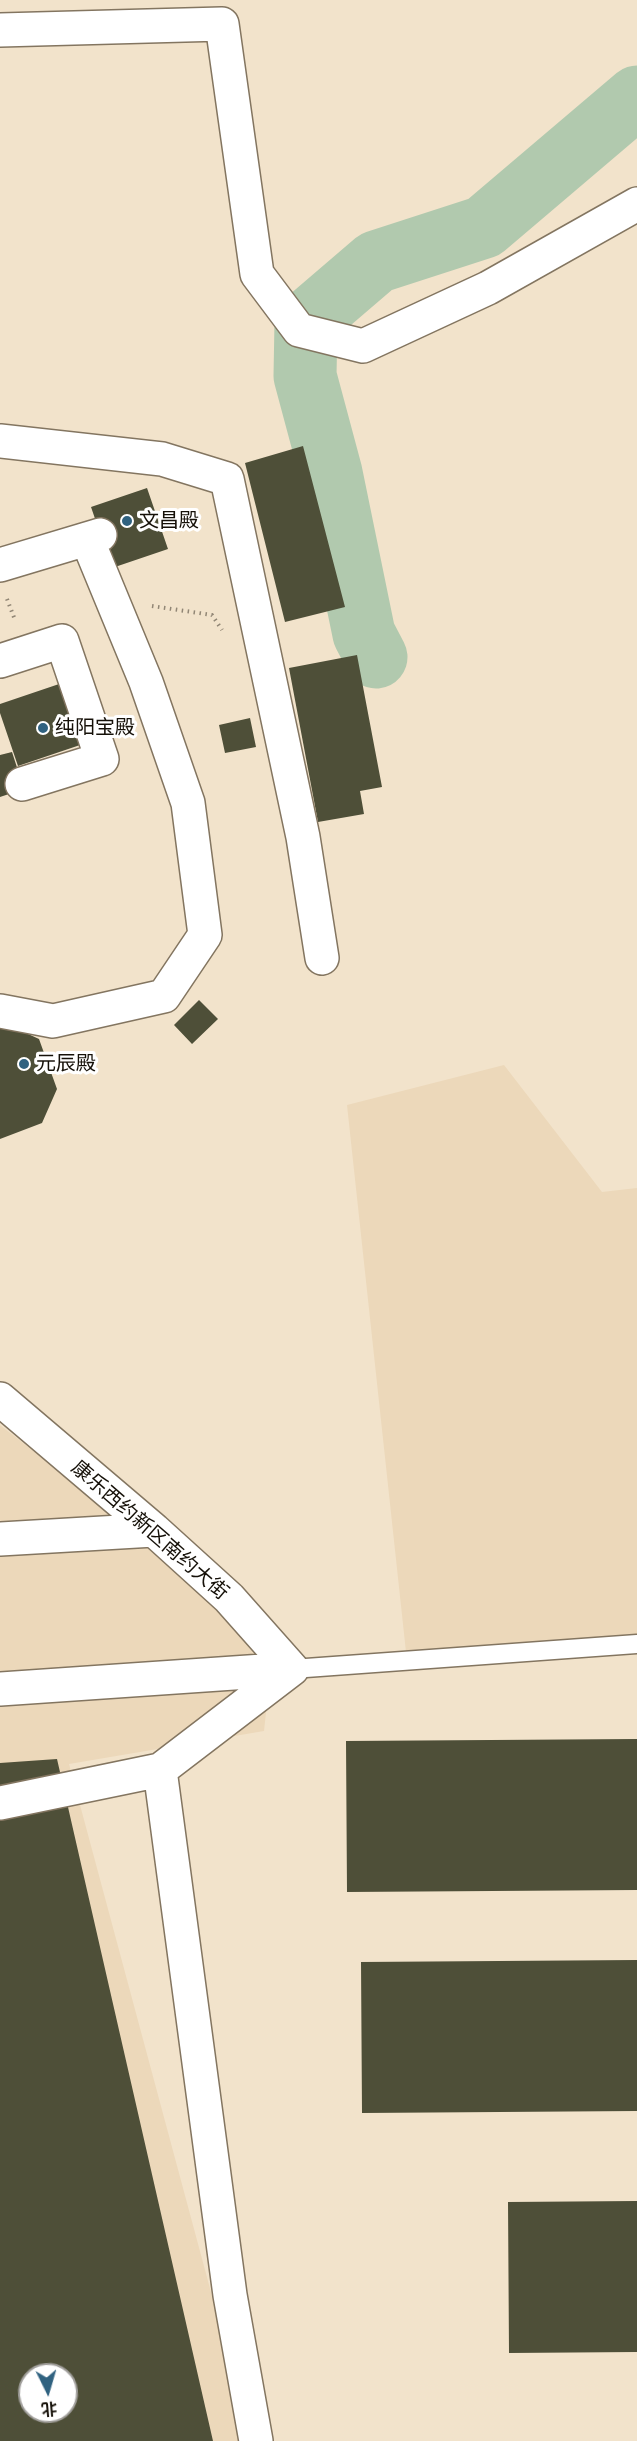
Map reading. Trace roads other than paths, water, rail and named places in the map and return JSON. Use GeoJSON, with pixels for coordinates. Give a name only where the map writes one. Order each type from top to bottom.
{"type":"FeatureCollection","features":[{"type":"Feature","properties":{"kind":"street"},"geometry":{"type":"LineString","coordinates":[[0,30],[222,24],[257,274],[299,330],[363,346],[488,288],[637,204]]}},
{"type":"Feature","properties":{"kind":"street"},"geometry":{"type":"LineString","coordinates":[[0,441],[162,459],[227,479],[303,837],[322,958]]}},
{"type":"Feature","properties":{"kind":"street"},"geometry":{"type":"LineString","coordinates":[[0,1011],[53,1021],[164,996],[205,934],[188,803],[146,682],[112,600],[94,537],[2,577]]}},
{"type":"Feature","properties":{"kind":"street"},"geometry":{"type":"LineString","coordinates":[[13,657],[62,641],[102,759],[22,784]]}},
{"type":"Feature","properties":{"kind":"street","name":"康乐西约新区南约大街"},"geometry":{"type":"LineString","coordinates":[[0,1399],[154,1530],[229,1598],[292,1669]]}},
{"type":"Feature","properties":{"kind":"street"},"geometry":{"type":"LineString","coordinates":[[0,1539],[154,1530]]}},
{"type":"Feature","properties":{"kind":"street"},"geometry":{"type":"LineString","coordinates":[[0,1689],[292,1669]]}},
{"type":"Feature","properties":{"kind":"street"},"geometry":{"type":"LineString","coordinates":[[0,1803],[160,1770],[292,1669]]}},
{"type":"Feature","properties":{"kind":"street"},"geometry":{"type":"LineString","coordinates":[[160,1770],[230,2295],[256,2441]]}},
{"type":"Feature","properties":{"kind":"lane"},"geometry":{"type":"LineString","coordinates":[[292,1669],[637,1644]]}},
{"type":"Feature","properties":{"kind":"waterway"},"geometry":{"type":"LineString","coordinates":[[376,657],[364,634],[331,473],[305,376],[306,322],[376,262],[484,227],[637,97]]}},
{"type":"Feature","properties":{"kind":"place","name":"文昌殿"},"geometry":{"type":"Point","coordinates":[127,521]}},
{"type":"Feature","properties":{"kind":"place","name":"纯阳宝殿"},"geometry":{"type":"Point","coordinates":[43,728]}},
{"type":"Feature","properties":{"kind":"place","name":"元辰殿"},"geometry":{"type":"Point","coordinates":[24,1064]}}]}
